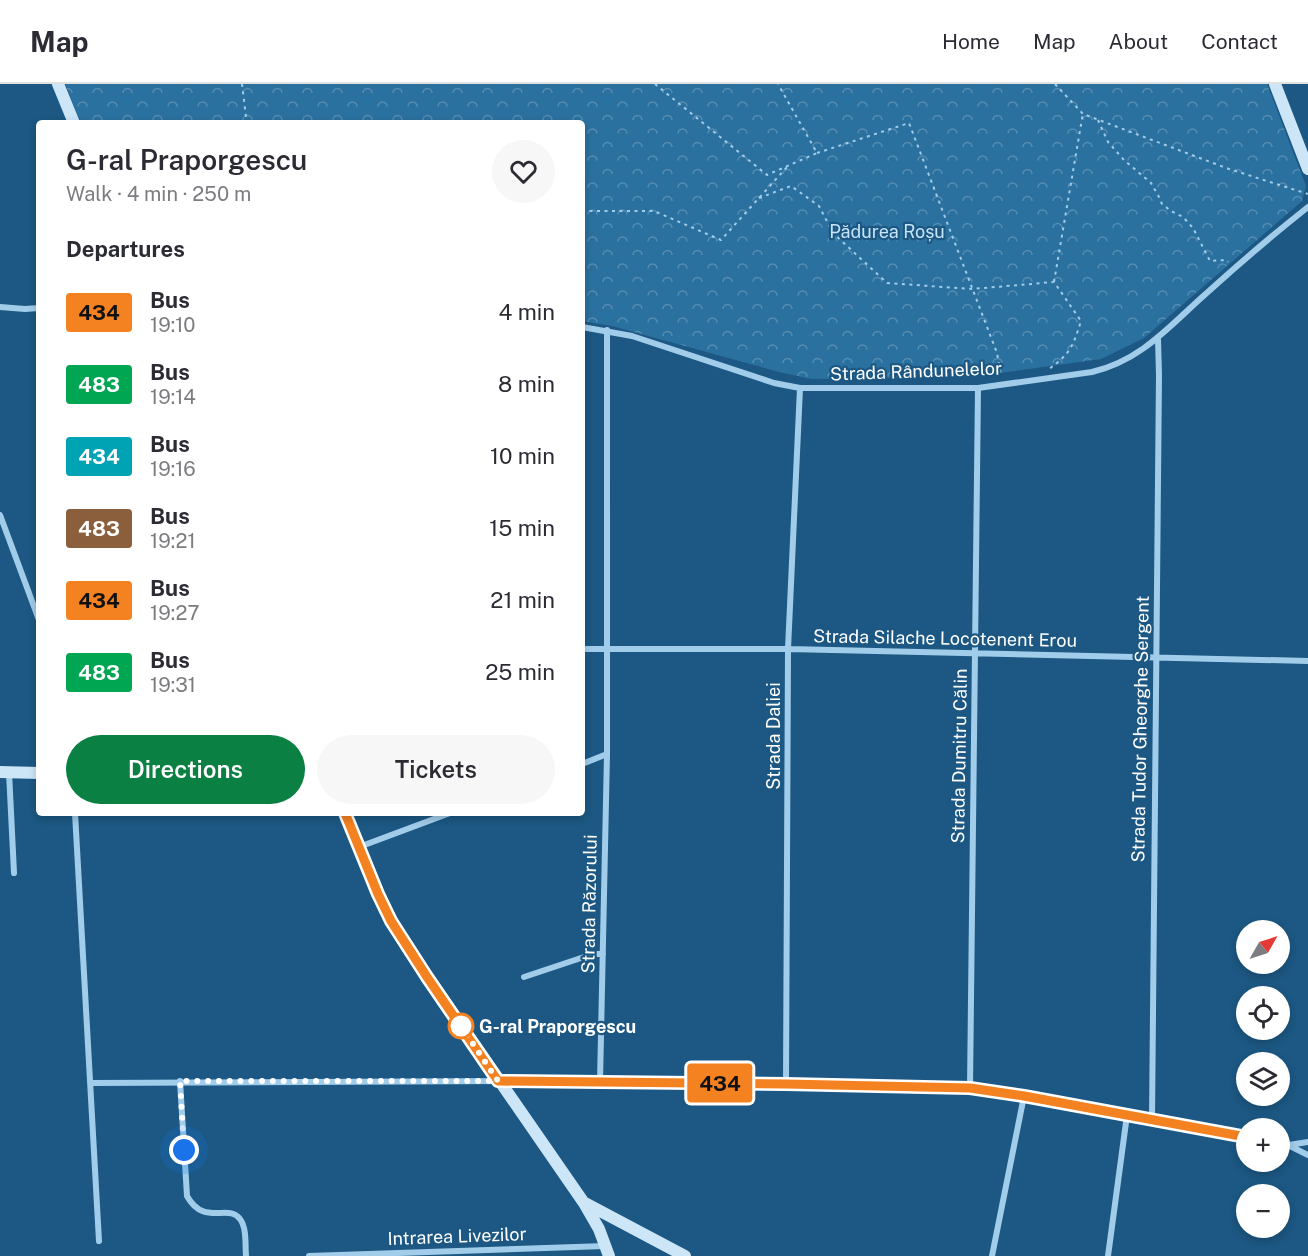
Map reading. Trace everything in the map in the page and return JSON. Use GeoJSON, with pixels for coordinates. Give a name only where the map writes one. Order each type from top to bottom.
{"type":"FeatureCollection","features":[{"type":"Feature","properties":{"kind":"main road"},"geometry":{"type":"LineString","coordinates":[[58,84],[73,120]]}},
{"type":"Feature","properties":{"kind":"main road"},"geometry":{"type":"LineString","coordinates":[[1275,84],[1307,164]]}},
{"type":"Feature","properties":{"kind":"main road"},"geometry":{"type":"LineString","coordinates":[[4,772],[36,773]]}},
{"type":"Feature","properties":{"kind":"main road"},"geometry":{"type":"LineString","coordinates":[[346,816],[391,921],[498,1081],[584,1203],[608,1251]]}},
{"type":"Feature","properties":{"kind":"main road"},"geometry":{"type":"LineString","coordinates":[[584,1203],[685,1256]]}},
{"type":"Feature","properties":{"kind":"street","name":"Strada Rândunelelor"},"geometry":{"type":"LineString","coordinates":[[585,327],[632,336],[774,383],[800,388],[978,388],[1092,372],[1106,369],[1132,356],[1158,339],[1234,269],[1308,207]]}},
{"type":"Feature","properties":{"kind":"street"},"geometry":{"type":"LineString","coordinates":[[0,307],[36,308]]}},
{"type":"Feature","properties":{"kind":"street","name":"Strada Răzorului"},"geometry":{"type":"LineString","coordinates":[[600,1082],[607,754],[607,330]]}},
{"type":"Feature","properties":{"kind":"street","name":"Strada Tudor Gheorghe Sergent"},"geometry":{"type":"LineString","coordinates":[[1152,1119],[1158,339]]}},
{"type":"Feature","properties":{"kind":"street","name":"Strada Daliei"},"geometry":{"type":"LineString","coordinates":[[786,1084],[788,650],[800,388]]}},
{"type":"Feature","properties":{"kind":"street","name":"Strada Dumitru Călin"},"geometry":{"type":"LineString","coordinates":[[970,1088],[978,388]]}},
{"type":"Feature","properties":{"kind":"street"},"geometry":{"type":"LineString","coordinates":[[0,515],[36,612]]}},
{"type":"Feature","properties":{"kind":"street","name":"Strada Silache Locotenent Erou"},"geometry":{"type":"LineString","coordinates":[[585,649],[788,650],[1308,661]]}},
{"type":"Feature","properties":{"kind":"street"},"geometry":{"type":"LineString","coordinates":[[585,763],[607,754]]}},
{"type":"Feature","properties":{"kind":"street"},"geometry":{"type":"LineString","coordinates":[[4,772],[14,873]]}},
{"type":"Feature","properties":{"kind":"street"},"geometry":{"type":"LineString","coordinates":[[75,816],[99,1241]]}},
{"type":"Feature","properties":{"kind":"street"},"geometry":{"type":"LineString","coordinates":[[359,847],[442,816]]}},
{"type":"Feature","properties":{"kind":"street"},"geometry":{"type":"LineString","coordinates":[[524,977],[593,954],[603,954]]}},
{"type":"Feature","properties":{"kind":"street"},"geometry":{"type":"LineString","coordinates":[[180,1081],[187,1197],[197,1209],[205,1212],[234,1214],[240,1218],[246,1256]]}},
{"type":"Feature","properties":{"kind":"street"},"geometry":{"type":"LineString","coordinates":[[91,1083],[498,1081],[970,1088],[1236,1135]]}},
{"type":"Feature","properties":{"kind":"street"},"geometry":{"type":"LineString","coordinates":[[992,1256],[1024,1096]]}},
{"type":"Feature","properties":{"kind":"street"},"geometry":{"type":"LineString","coordinates":[[1108,1256],[1127,1115]]}},
{"type":"Feature","properties":{"kind":"street"},"geometry":{"type":"LineString","coordinates":[[1290,1145],[1308,1142]]}},
{"type":"Feature","properties":{"kind":"street"},"geometry":{"type":"LineString","coordinates":[[1290,1146],[1308,1155]]}},
{"type":"Feature","properties":{"kind":"street","name":"Intrarea Livezilor"},"geometry":{"type":"LineString","coordinates":[[309,1256],[608,1251]]}},
{"type":"Feature","properties":{"kind":"path"},"geometry":{"type":"LineString","coordinates":[[242,84],[246,120]]}},
{"type":"Feature","properties":{"kind":"path"},"geometry":{"type":"LineString","coordinates":[[655,84],[767,176],[817,153],[909,123],[998,353],[1002,385]]}},
{"type":"Feature","properties":{"kind":"path"},"geometry":{"type":"LineString","coordinates":[[778,84],[817,153]]}},
{"type":"Feature","properties":{"kind":"path"},"geometry":{"type":"LineString","coordinates":[[1055,84],[1083,113],[1229,169],[1308,194]]}},
{"type":"Feature","properties":{"kind":"path"},"geometry":{"type":"LineString","coordinates":[[1032,381],[1060,361],[1073,346],[1081,321],[1054,282],[1083,113]]}},
{"type":"Feature","properties":{"kind":"path"},"geometry":{"type":"LineString","coordinates":[[1097,119],[1108,142],[1124,160],[1151,183],[1162,204],[1183,217],[1193,228],[1210,261],[1226,260],[1234,269]]}},
{"type":"Feature","properties":{"kind":"path"},"geometry":{"type":"LineString","coordinates":[[585,211],[654,211],[721,240],[789,166]]}},
{"type":"Feature","properties":{"kind":"path"},"geometry":{"type":"LineString","coordinates":[[759,198],[791,186],[819,206],[833,233],[887,283],[972,289],[1054,282]]}},
{"type":"Feature","properties":{"kind":"green space","name":"Pădurea Roșu"},"geometry":{"type":"Polygon","coordinates":[[[65,84],[1267,84],[1306,186],[1302,201],[1144,338],[1101,359],[970,377],[811,379],[612,326],[585,322],[585,120],[80,120],[65,84]]]}},
{"type":"Feature","properties":{"kind":"bus line","name":"434"},"geometry":{"type":"LineString","coordinates":[[346,816],[391,921],[498,1081],[984,1089],[1236,1135]]}},
{"type":"Feature","properties":{"kind":"place","name":"G-ral Praporgescu"},"geometry":{"type":"Point","coordinates":[461,1026]}},
{"type":"Feature","properties":{"kind":"route"},"geometry":{"type":"LineString","coordinates":[[184,1150],[180,1081],[498,1081],[461,1026]]}}]}
